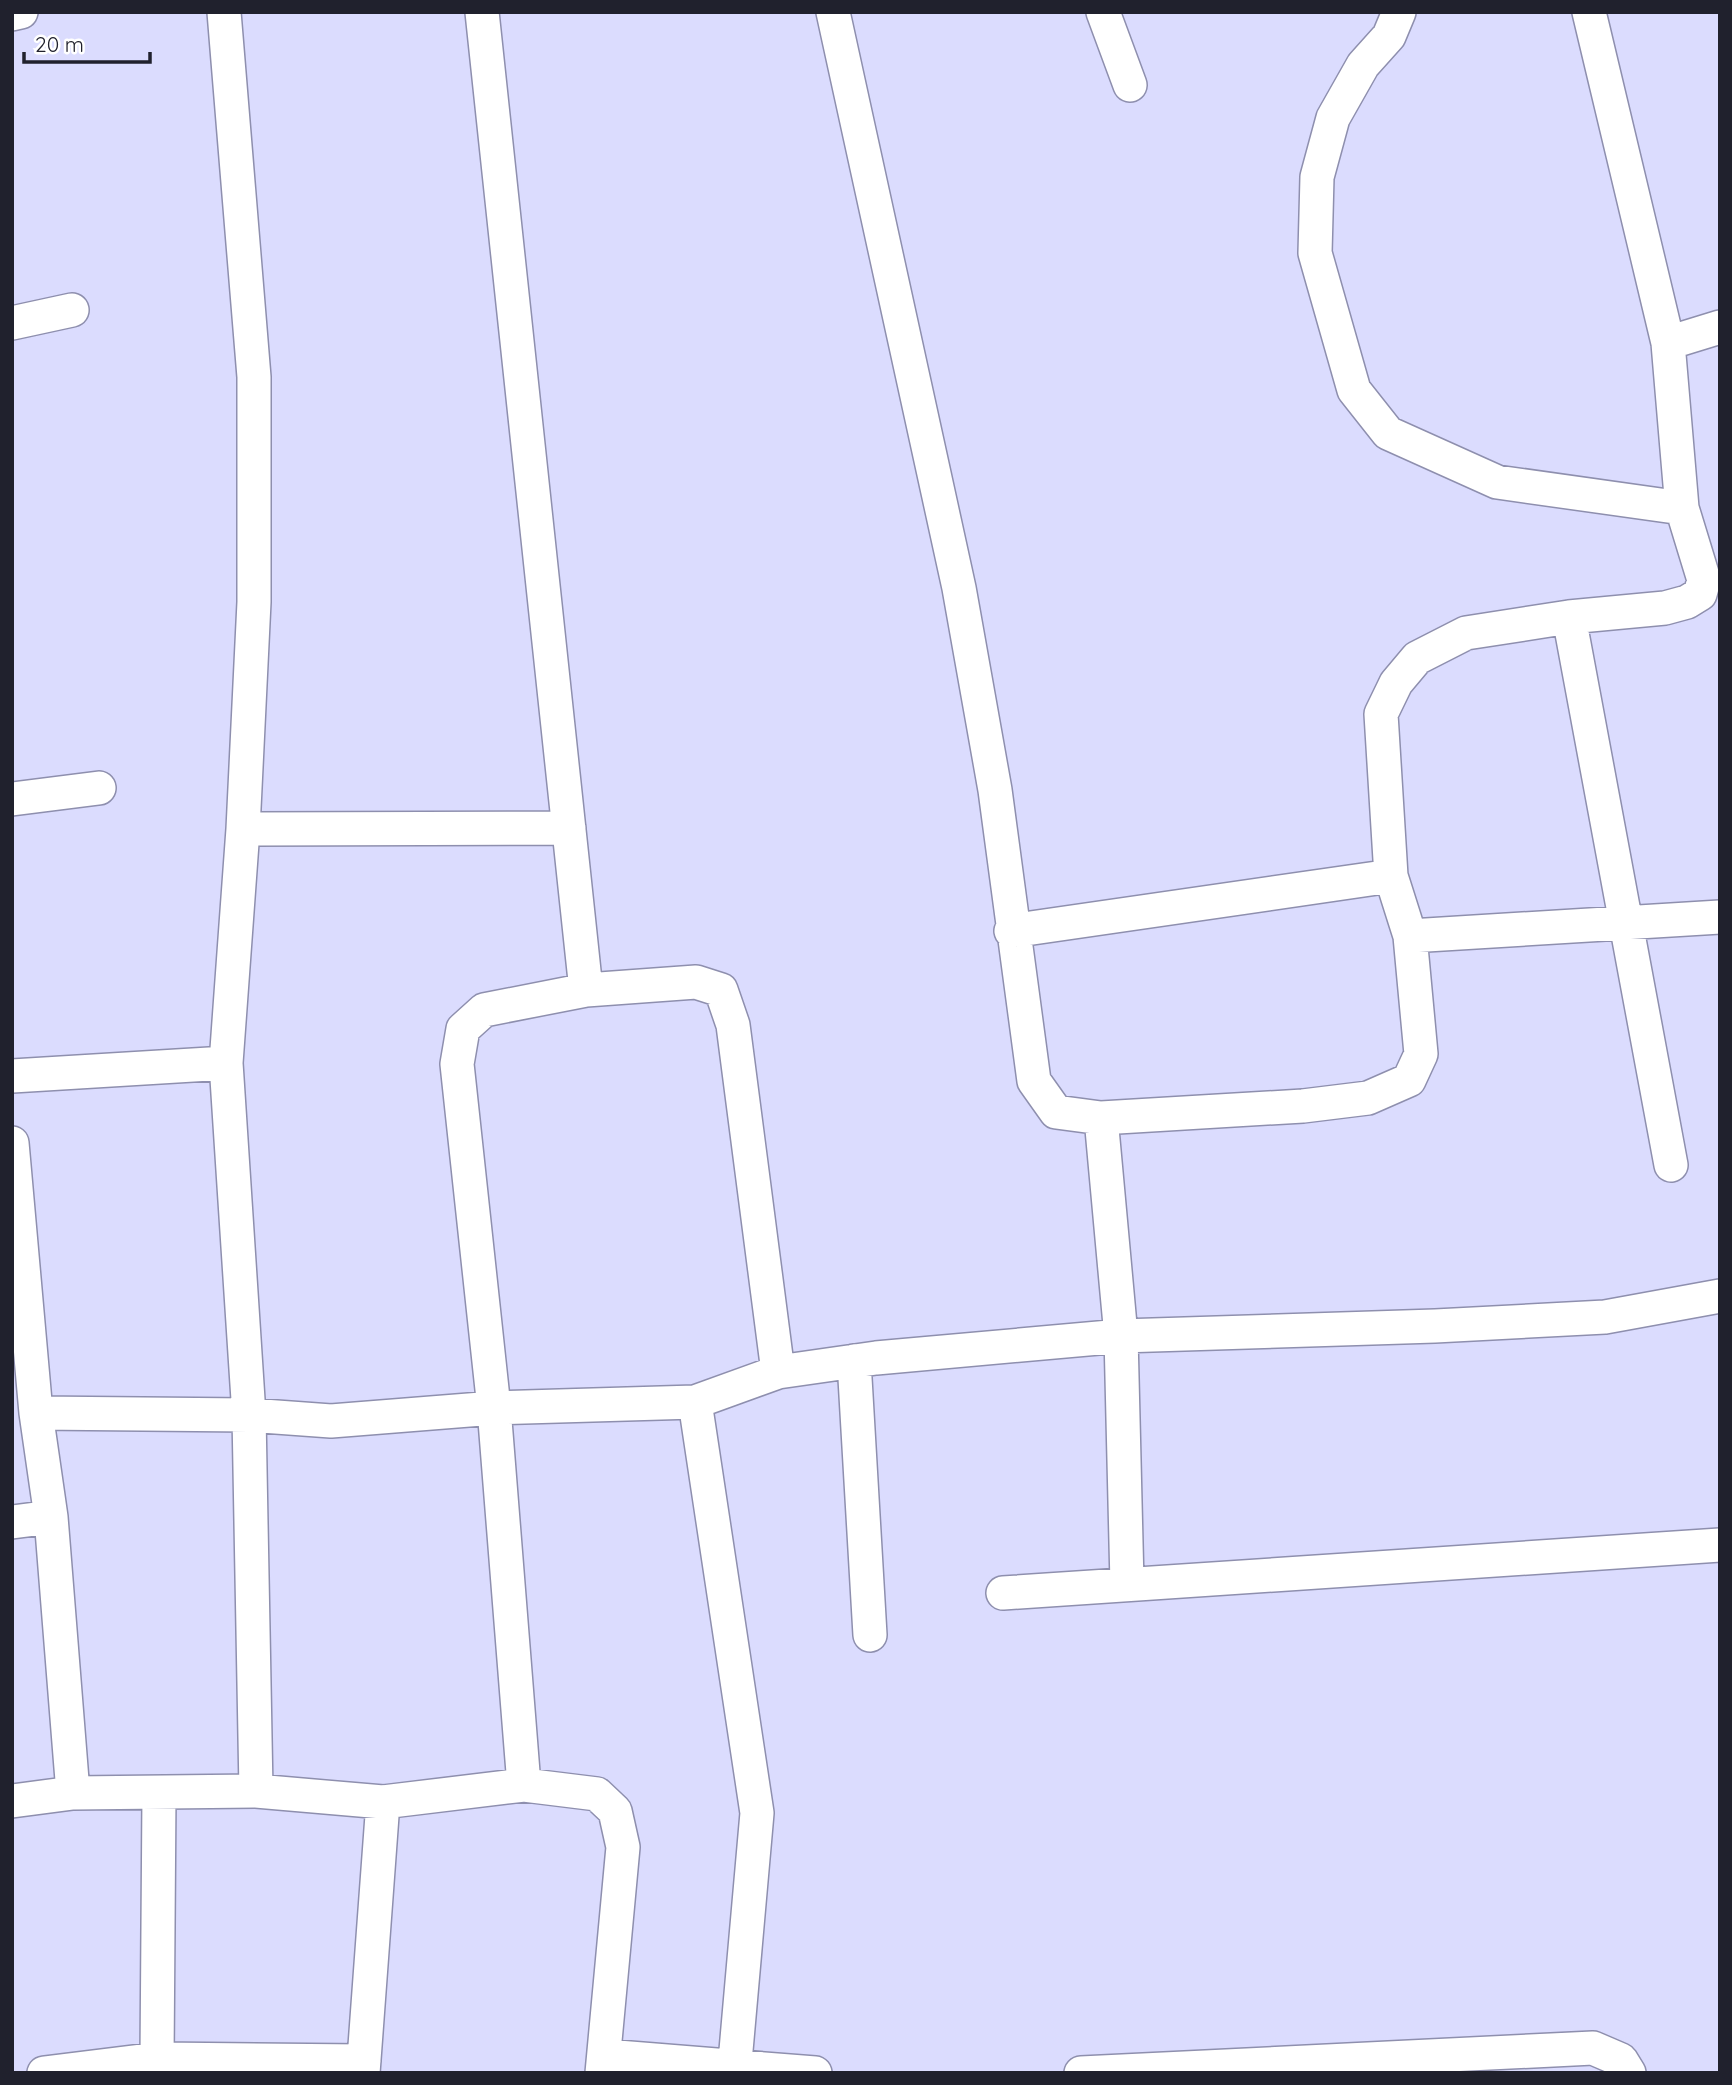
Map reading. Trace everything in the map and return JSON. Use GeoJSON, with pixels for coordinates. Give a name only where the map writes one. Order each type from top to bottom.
{"type":"FeatureCollection","features":[{"type":"Feature","properties":{"kind":"street"},"geometry":{"type":"LineString","coordinates":[[12,14],[21,12]]}},
{"type":"Feature","properties":{"kind":"street"},"geometry":{"type":"LineString","coordinates":[[225,12],[254,377],[254,602],[243,828],[226,1063],[249,1415],[256,1791]]}},
{"type":"Feature","properties":{"kind":"street"},"geometry":{"type":"LineString","coordinates":[[482,12],[586,990]]}},
{"type":"Feature","properties":{"kind":"street"},"geometry":{"type":"LineString","coordinates":[[833,12],[959,588],[995,790],[1011,931],[1034,1081],[1056,1112],[1101,1118],[1303,1106],[1368,1098],[1409,1080],[1421,1054],[1410,936],[1391,876],[1381,714],[1396,683],[1418,658],[1466,633],[1569,617],[1665,608],[1687,602],[1700,594],[1704,580],[1682,508],[1668,343],[1589,12]]}},
{"type":"Feature","properties":{"kind":"street"},"geometry":{"type":"LineString","coordinates":[[1103,12],[1130,85]]}},
{"type":"Feature","properties":{"kind":"street"},"geometry":{"type":"LineString","coordinates":[[1399,12],[1389,36],[1363,65],[1333,118],[1317,177],[1315,253],[1354,390],[1388,433],[1497,482],[1682,508]]}},
{"type":"Feature","properties":{"kind":"street"},"geometry":{"type":"LineString","coordinates":[[12,323],[72,310]]}},
{"type":"Feature","properties":{"kind":"street"},"geometry":{"type":"LineString","coordinates":[[1668,343],[1720,327]]}},
{"type":"Feature","properties":{"kind":"street"},"geometry":{"type":"LineString","coordinates":[[1569,617],[1624,924],[1671,1165]]}},
{"type":"Feature","properties":{"kind":"street"},"geometry":{"type":"LineString","coordinates":[[12,799],[99,788]]}},
{"type":"Feature","properties":{"kind":"street"},"geometry":{"type":"LineString","coordinates":[[243,828],[569,828]]}},
{"type":"Feature","properties":{"kind":"street"},"geometry":{"type":"LineString","coordinates":[[1011,931],[1391,876]]}},
{"type":"Feature","properties":{"kind":"street"},"geometry":{"type":"LineString","coordinates":[[1410,936],[1720,917]]}},
{"type":"Feature","properties":{"kind":"street"},"geometry":{"type":"LineString","coordinates":[[524,1785],[494,1408],[457,1064],[463,1028],[484,1010],[586,990],[696,982],[721,990],[733,1025],[778,1372]]}},
{"type":"Feature","properties":{"kind":"street"},"geometry":{"type":"LineString","coordinates":[[12,1076],[226,1063]]}},
{"type":"Feature","properties":{"kind":"street"},"geometry":{"type":"LineString","coordinates":[[1101,1118],[1121,1336],[1127,1584]]}},
{"type":"Feature","properties":{"kind":"street"},"geometry":{"type":"LineString","coordinates":[[12,1143],[36,1413],[51,1517],[73,1793]]}},
{"type":"Feature","properties":{"kind":"street"},"geometry":{"type":"LineString","coordinates":[[36,1413],[249,1415],[331,1421],[494,1408],[695,1402],[778,1372],[854,1361],[1121,1336],[1435,1326],[1605,1317],[1720,1296]]}},
{"type":"Feature","properties":{"kind":"street"},"geometry":{"type":"LineString","coordinates":[[854,1361],[870,1635]]}},
{"type":"Feature","properties":{"kind":"street"},"geometry":{"type":"LineString","coordinates":[[695,1402],[757,1813],[735,2068]]}},
{"type":"Feature","properties":{"kind":"street"},"geometry":{"type":"LineString","coordinates":[[12,1522],[51,1517]]}},
{"type":"Feature","properties":{"kind":"street"},"geometry":{"type":"LineString","coordinates":[[1003,1593],[1720,1545]]}},
{"type":"Feature","properties":{"kind":"street"},"geometry":{"type":"LineString","coordinates":[[12,1801],[73,1793],[256,1791],[383,1802],[524,1785],[597,1794],[615,1811],[623,1847],[603,2064],[815,2073]]}},
{"type":"Feature","properties":{"kind":"street"},"geometry":{"type":"LineString","coordinates":[[157,2059],[159,1794]]}},
{"type":"Feature","properties":{"kind":"street"},"geometry":{"type":"LineString","coordinates":[[44,2073],[157,2059],[363,2067],[383,1802]]}},
{"type":"Feature","properties":{"kind":"street"},"geometry":{"type":"LineString","coordinates":[[1082,2073],[1593,2048],[1621,2060],[1629,2073]]}}]}
